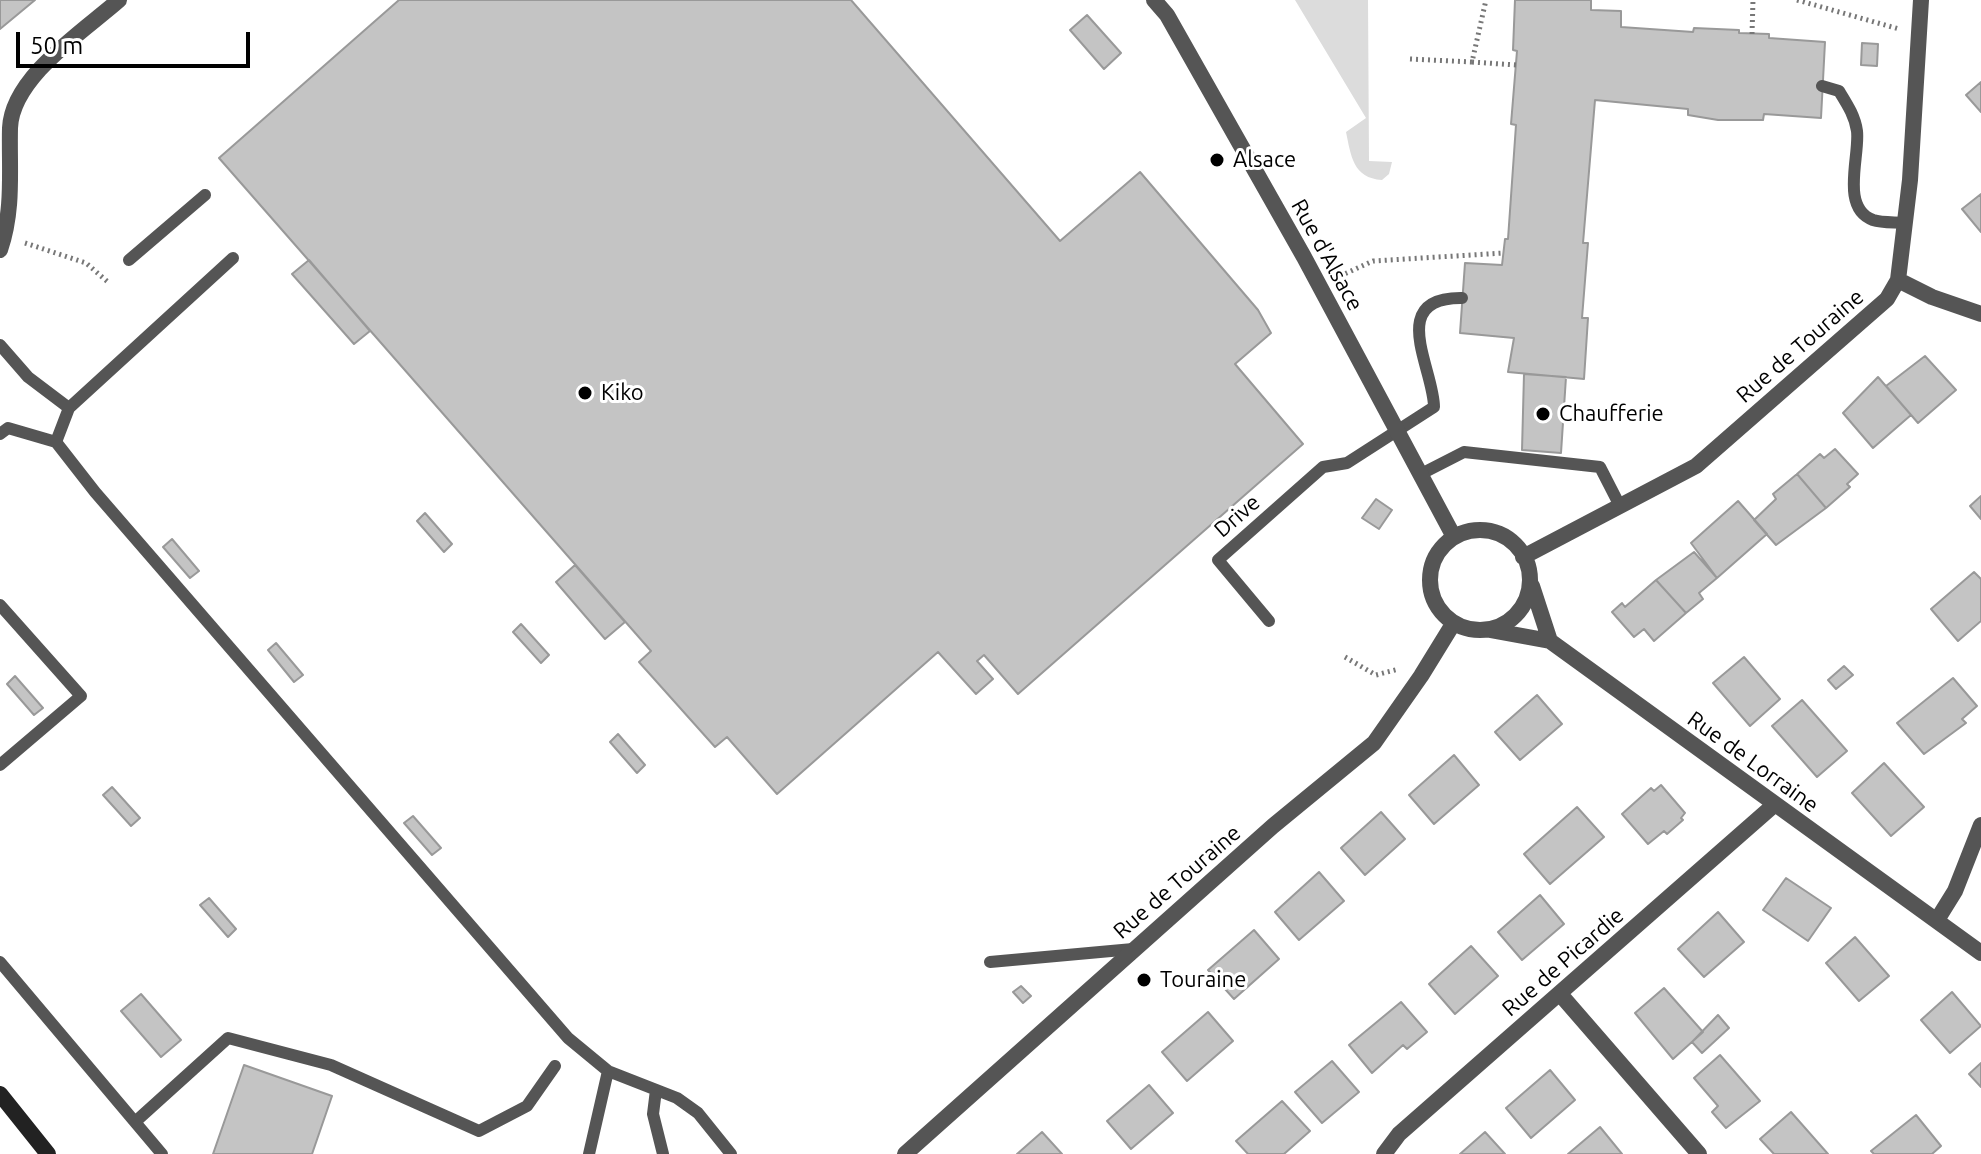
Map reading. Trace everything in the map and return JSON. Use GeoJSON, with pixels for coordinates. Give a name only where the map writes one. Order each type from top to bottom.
{"type":"FeatureCollection","features":[{"type":"Feature","properties":{"kind":"main road"},"geometry":{"type":"LineString","coordinates":[[0,1094],[48,1154]]}},
{"type":"Feature","properties":{"kind":"street"},"geometry":{"type":"LineString","coordinates":[[2,243],[12,184],[10,124],[17,104],[31,76],[119,0]]}},
{"type":"Feature","properties":{"kind":"street","name":"Rue d'Alsace"},"geometry":{"type":"LineString","coordinates":[[1154,0],[1167,15],[1320,286],[1454,537]]}},
{"type":"Feature","properties":{"kind":"street"},"geometry":{"type":"LineString","coordinates":[[1921,0],[1898,280],[1932,297],[1981,314]]}},
{"type":"Feature","properties":{"kind":"street","name":"Rue de Touraine"},"geometry":{"type":"LineString","coordinates":[[1523,557],[1696,466],[1877,308],[1898,280]]}},
{"type":"Feature","properties":{"kind":"street"},"geometry":{"type":"LineString","coordinates":[[1530,581],[1519,613],[1490,630],[1473,631],[1453,624],[1434,601],[1429,586],[1436,555],[1454,537],[1476,530],[1492,531],[1507,538],[1523,557],[1550,641]]}},
{"type":"Feature","properties":{"kind":"street","name":"Rue de Touraine"},"geometry":{"type":"LineString","coordinates":[[905,1154],[1133,949],[1374,743],[1453,624]]}},
{"type":"Feature","properties":{"kind":"street","name":"Rue de Lorraine"},"geometry":{"type":"LineString","coordinates":[[1490,630],[1550,641],[1981,953]]}},
{"type":"Feature","properties":{"kind":"street","name":"Rue de Picardie"},"geometry":{"type":"LineString","coordinates":[[1384,1154],[1399,1134],[1774,805]]}},
{"type":"Feature","properties":{"kind":"street"},"geometry":{"type":"LineString","coordinates":[[1937,920],[1955,891],[1981,825]]}},
{"type":"Feature","properties":{"kind":"street"},"geometry":{"type":"LineString","coordinates":[[1560,994],[1699,1154]]}},
{"type":"Feature","properties":{"kind":"lane"},"geometry":{"type":"LineString","coordinates":[[1822,86],[1839,91],[1854,116],[1858,134],[1854,188],[1858,208],[1872,220],[1905,223]]}},
{"type":"Feature","properties":{"kind":"lane"},"geometry":{"type":"LineString","coordinates":[[129,260],[205,195]]}},
{"type":"Feature","properties":{"kind":"lane"},"geometry":{"type":"LineString","coordinates":[[56,442],[69,408],[233,258]]}},
{"type":"Feature","properties":{"kind":"lane"},"geometry":{"type":"LineString","coordinates":[[1398,431],[1434,407],[1434,391],[1418,345],[1418,323],[1430,307],[1445,298],[1462,298]]}},
{"type":"Feature","properties":{"kind":"lane"},"geometry":{"type":"LineString","coordinates":[[0,345],[28,377],[69,408]]}},
{"type":"Feature","properties":{"kind":"lane"},"geometry":{"type":"LineString","coordinates":[[0,434],[8,428],[56,442],[95,492],[568,1038],[608,1071],[677,1098],[698,1113],[731,1154]]}},
{"type":"Feature","properties":{"kind":"lane","name":"Drive"},"geometry":{"type":"LineString","coordinates":[[1269,621],[1218,560],[1323,467],[1347,463],[1398,431]]}},
{"type":"Feature","properties":{"kind":"lane"},"geometry":{"type":"LineString","coordinates":[[1421,474],[1464,452],[1600,467],[1620,506]]}},
{"type":"Feature","properties":{"kind":"lane"},"geometry":{"type":"LineString","coordinates":[[0,605],[81,696],[0,765]]}},
{"type":"Feature","properties":{"kind":"lane"},"geometry":{"type":"LineString","coordinates":[[990,962],[1133,949]]}},
{"type":"Feature","properties":{"kind":"lane"},"geometry":{"type":"LineString","coordinates":[[0,962],[162,1154]]}},
{"type":"Feature","properties":{"kind":"lane"},"geometry":{"type":"LineString","coordinates":[[135,1122],[228,1038],[331,1065],[479,1131],[527,1106],[555,1066]]}},
{"type":"Feature","properties":{"kind":"lane"},"geometry":{"type":"LineString","coordinates":[[589,1154],[608,1071]]}},
{"type":"Feature","properties":{"kind":"lane"},"geometry":{"type":"LineString","coordinates":[[656,1090],[653,1114],[663,1154]]}},
{"type":"Feature","properties":{"kind":"path"},"geometry":{"type":"LineString","coordinates":[[1472,62],[1486,0]]}},
{"type":"Feature","properties":{"kind":"path"},"geometry":{"type":"LineString","coordinates":[[1752,34],[1753,0]]}},
{"type":"Feature","properties":{"kind":"path"},"geometry":{"type":"LineString","coordinates":[[1797,0],[1823,3],[1919,35]]}},
{"type":"Feature","properties":{"kind":"path"},"geometry":{"type":"LineString","coordinates":[[1410,59],[1516,65]]}},
{"type":"Feature","properties":{"kind":"path"},"geometry":{"type":"LineString","coordinates":[[2,243],[86,263],[109,283]]}},
{"type":"Feature","properties":{"kind":"path"},"geometry":{"type":"LineString","coordinates":[[1320,286],[1373,261],[1504,253]]}},
{"type":"Feature","properties":{"kind":"path"},"geometry":{"type":"LineString","coordinates":[[1345,657],[1376,675],[1403,668],[1421,676]]}},
{"type":"Feature","properties":{"kind":"shaded area"},"geometry":{"type":"Polygon","coordinates":[[[1295,0],[1368,0],[1369,161],[1392,162],[1389,174],[1382,180],[1365,175],[1355,164],[1346,132],[1366,118],[1295,0]]]}},
{"type":"Feature","properties":{"kind":"building"},"geometry":{"type":"Polygon","coordinates":[[[0,0],[35,0],[0,29],[0,0]]]}},
{"type":"Feature","properties":{"kind":"building"},"geometry":{"type":"Polygon","coordinates":[[[399,0],[851,0],[1060,241],[1140,172],[1258,310],[1271,333],[1235,364],[1303,444],[1018,694],[984,655],[977,661],[993,679],[976,694],[938,652],[777,794],[727,737],[715,747],[639,662],[651,651],[219,158],[399,0]]]}},
{"type":"Feature","properties":{"kind":"building"},"geometry":{"type":"Polygon","coordinates":[[[1515,0],[1591,0],[1591,10],[1621,11],[1621,27],[1693,32],[1694,28],[1739,30],[1739,33],[1769,34],[1769,38],[1825,42],[1821,118],[1764,114],[1763,120],[1718,120],[1688,115],[1688,109],[1595,100],[1583,243],[1588,243],[1582,318],[1588,318],[1584,379],[1508,372],[1514,338],[1460,333],[1465,263],[1502,265],[1505,239],[1508,239],[1516,125],[1511,124],[1517,51],[1513,50],[1515,0]]]}},
{"type":"Feature","properties":{"kind":"building"},"geometry":{"type":"Polygon","coordinates":[[[1087,15],[1121,53],[1104,69],[1070,30],[1087,15]]]}},
{"type":"Feature","properties":{"kind":"building"},"geometry":{"type":"Polygon","coordinates":[[[1862,43],[1878,44],[1877,66],[1861,65],[1862,43]]]}},
{"type":"Feature","properties":{"kind":"building"},"geometry":{"type":"Polygon","coordinates":[[[1981,82],[1981,112],[1966,95],[1981,82]]]}},
{"type":"Feature","properties":{"kind":"building"},"geometry":{"type":"Polygon","coordinates":[[[1981,194],[1981,232],[1962,209],[1981,194]]]}},
{"type":"Feature","properties":{"kind":"building"},"geometry":{"type":"Polygon","coordinates":[[[309,260],[370,331],[354,344],[292,274],[309,260]]]}},
{"type":"Feature","properties":{"kind":"building"},"geometry":{"type":"Polygon","coordinates":[[[1925,356],[1956,390],[1918,423],[1886,386],[1925,356]]]}},
{"type":"Feature","properties":{"kind":"building","name":"Chaufferie"},"geometry":{"type":"Polygon","coordinates":[[[1524,374],[1566,377],[1561,453],[1522,450],[1524,374]]]}},
{"type":"Feature","properties":{"kind":"building"},"geometry":{"type":"Polygon","coordinates":[[[1878,377],[1911,415],[1873,448],[1843,413],[1878,377]]]}},
{"type":"Feature","properties":{"kind":"building"},"geometry":{"type":"Polygon","coordinates":[[[1835,449],[1858,474],[1847,484],[1850,487],[1826,508],[1797,474],[1820,454],[1824,458],[1835,449]]]}},
{"type":"Feature","properties":{"kind":"building"},"geometry":{"type":"Polygon","coordinates":[[[1797,474],[1826,508],[1776,545],[1754,520],[1776,499],[1773,494],[1797,474]]]}},
{"type":"Feature","properties":{"kind":"building"},"geometry":{"type":"Polygon","coordinates":[[[1981,496],[1981,519],[1970,506],[1981,496]]]}},
{"type":"Feature","properties":{"kind":"building"},"geometry":{"type":"Polygon","coordinates":[[[1376,499],[1392,510],[1379,529],[1362,518],[1376,499]]]}},
{"type":"Feature","properties":{"kind":"building"},"geometry":{"type":"Polygon","coordinates":[[[1738,501],[1767,534],[1717,578],[1691,543],[1738,501]]]}},
{"type":"Feature","properties":{"kind":"building"},"geometry":{"type":"Polygon","coordinates":[[[425,513],[452,544],[444,552],[417,521],[425,513]]]}},
{"type":"Feature","properties":{"kind":"building"},"geometry":{"type":"Polygon","coordinates":[[[172,539],[199,571],[190,578],[163,547],[172,539]]]}},
{"type":"Feature","properties":{"kind":"building"},"geometry":{"type":"Polygon","coordinates":[[[1694,552],[1717,578],[1699,593],[1703,599],[1686,613],[1656,580],[1694,552]]]}},
{"type":"Feature","properties":{"kind":"building"},"geometry":{"type":"Polygon","coordinates":[[[575,565],[625,622],[605,639],[556,582],[575,565]]]}},
{"type":"Feature","properties":{"kind":"building"},"geometry":{"type":"Polygon","coordinates":[[[1974,572],[1981,579],[1981,621],[1958,641],[1931,609],[1974,572]]]}},
{"type":"Feature","properties":{"kind":"building"},"geometry":{"type":"Polygon","coordinates":[[[1656,580],[1686,613],[1654,641],[1644,629],[1634,637],[1612,612],[1622,603],[1625,607],[1656,580]]]}},
{"type":"Feature","properties":{"kind":"building"},"geometry":{"type":"Polygon","coordinates":[[[521,624],[549,655],[541,663],[513,632],[521,624]]]}},
{"type":"Feature","properties":{"kind":"building"},"geometry":{"type":"Polygon","coordinates":[[[276,643],[303,675],[294,682],[268,650],[276,643]]]}},
{"type":"Feature","properties":{"kind":"building"},"geometry":{"type":"Polygon","coordinates":[[[1744,657],[1780,699],[1750,726],[1713,683],[1744,657]]]}},
{"type":"Feature","properties":{"kind":"building"},"geometry":{"type":"Polygon","coordinates":[[[1844,666],[1853,675],[1836,689],[1828,680],[1844,666]]]}},
{"type":"Feature","properties":{"kind":"building"},"geometry":{"type":"Polygon","coordinates":[[[15,676],[43,708],[34,715],[7,684],[15,676]]]}},
{"type":"Feature","properties":{"kind":"building"},"geometry":{"type":"Polygon","coordinates":[[[1953,678],[1977,706],[1962,719],[1966,723],[1924,754],[1897,723],[1953,678]]]}},
{"type":"Feature","properties":{"kind":"building"},"geometry":{"type":"Polygon","coordinates":[[[1537,695],[1562,724],[1520,760],[1495,732],[1537,695]]]}},
{"type":"Feature","properties":{"kind":"building"},"geometry":{"type":"Polygon","coordinates":[[[1802,700],[1847,751],[1817,777],[1772,726],[1802,700]]]}},
{"type":"Feature","properties":{"kind":"building"},"geometry":{"type":"Polygon","coordinates":[[[618,734],[645,765],[637,773],[610,742],[618,734]]]}},
{"type":"Feature","properties":{"kind":"building"},"geometry":{"type":"Polygon","coordinates":[[[1454,755],[1479,785],[1434,824],[1409,795],[1454,755]]]}},
{"type":"Feature","properties":{"kind":"building"},"geometry":{"type":"Polygon","coordinates":[[[1884,763],[1924,807],[1891,836],[1852,793],[1884,763]]]}},
{"type":"Feature","properties":{"kind":"building"},"geometry":{"type":"Polygon","coordinates":[[[1661,785],[1685,813],[1681,818],[1683,820],[1667,834],[1664,831],[1648,844],[1622,814],[1651,788],[1654,791],[1661,785]]]}},
{"type":"Feature","properties":{"kind":"building"},"geometry":{"type":"Polygon","coordinates":[[[112,787],[140,818],[131,826],[103,795],[112,787]]]}},
{"type":"Feature","properties":{"kind":"building"},"geometry":{"type":"Polygon","coordinates":[[[1577,807],[1604,837],[1550,884],[1524,854],[1577,807]]]}},
{"type":"Feature","properties":{"kind":"building"},"geometry":{"type":"Polygon","coordinates":[[[1381,812],[1405,839],[1365,875],[1341,848],[1381,812]]]}},
{"type":"Feature","properties":{"kind":"building"},"geometry":{"type":"Polygon","coordinates":[[[413,816],[441,848],[432,855],[404,823],[413,816]]]}},
{"type":"Feature","properties":{"kind":"building"},"geometry":{"type":"Polygon","coordinates":[[[1319,872],[1344,901],[1299,940],[1275,912],[1319,872]]]}},
{"type":"Feature","properties":{"kind":"building"},"geometry":{"type":"Polygon","coordinates":[[[1786,878],[1831,908],[1808,941],[1763,910],[1786,878]]]}},
{"type":"Feature","properties":{"kind":"building"},"geometry":{"type":"Polygon","coordinates":[[[1540,895],[1564,924],[1522,960],[1498,932],[1540,895]]]}},
{"type":"Feature","properties":{"kind":"building"},"geometry":{"type":"Polygon","coordinates":[[[209,898],[236,929],[228,937],[200,905],[209,898]]]}},
{"type":"Feature","properties":{"kind":"building"},"geometry":{"type":"Polygon","coordinates":[[[1718,912],[1744,942],[1704,977],[1678,949],[1718,912]]]}},
{"type":"Feature","properties":{"kind":"building"},"geometry":{"type":"Polygon","coordinates":[[[1254,930],[1279,959],[1234,999],[1208,970],[1254,930]]]}},
{"type":"Feature","properties":{"kind":"building"},"geometry":{"type":"Polygon","coordinates":[[[1855,937],[1889,976],[1859,1001],[1826,963],[1855,937]]]}},
{"type":"Feature","properties":{"kind":"building"},"geometry":{"type":"Polygon","coordinates":[[[1471,946],[1498,976],[1455,1014],[1429,984],[1471,946]]]}},
{"type":"Feature","properties":{"kind":"building"},"geometry":{"type":"Polygon","coordinates":[[[1021,986],[1031,996],[1023,1003],[1013,992],[1021,986]]]}},
{"type":"Feature","properties":{"kind":"building"},"geometry":{"type":"Polygon","coordinates":[[[1664,988],[1703,1032],[1673,1059],[1635,1013],[1664,988]]]}},
{"type":"Feature","properties":{"kind":"building"},"geometry":{"type":"Polygon","coordinates":[[[1952,992],[1981,1026],[1950,1053],[1921,1020],[1952,992]]]}},
{"type":"Feature","properties":{"kind":"building"},"geometry":{"type":"Polygon","coordinates":[[[141,994],[181,1040],[161,1057],[121,1011],[141,994]]]}},
{"type":"Feature","properties":{"kind":"building"},"geometry":{"type":"Polygon","coordinates":[[[1401,1002],[1427,1032],[1407,1049],[1403,1045],[1372,1073],[1349,1045],[1401,1002]]]}},
{"type":"Feature","properties":{"kind":"building"},"geometry":{"type":"Polygon","coordinates":[[[1208,1012],[1233,1041],[1187,1081],[1162,1052],[1208,1012]]]}},
{"type":"Feature","properties":{"kind":"building"},"geometry":{"type":"Polygon","coordinates":[[[1718,1015],[1729,1028],[1702,1053],[1692,1042],[1718,1015]]]}},
{"type":"Feature","properties":{"kind":"building"},"geometry":{"type":"Polygon","coordinates":[[[1720,1055],[1760,1101],[1726,1128],[1712,1112],[1718,1106],[1694,1078],[1720,1055]]]}},
{"type":"Feature","properties":{"kind":"building"},"geometry":{"type":"Polygon","coordinates":[[[1332,1061],[1359,1092],[1322,1123],[1295,1092],[1332,1061]]]}},
{"type":"Feature","properties":{"kind":"building"},"geometry":{"type":"Polygon","coordinates":[[[1981,1063],[1981,1087],[1969,1074],[1981,1063]]]}},
{"type":"Feature","properties":{"kind":"building"},"geometry":{"type":"Polygon","coordinates":[[[244,1065],[332,1096],[312,1154],[213,1154],[244,1065]]]}},
{"type":"Feature","properties":{"kind":"building"},"geometry":{"type":"Polygon","coordinates":[[[1550,1070],[1575,1100],[1531,1138],[1506,1108],[1550,1070]]]}},
{"type":"Feature","properties":{"kind":"building"},"geometry":{"type":"Polygon","coordinates":[[[1149,1085],[1173,1113],[1131,1149],[1107,1121],[1149,1085]]]}},
{"type":"Feature","properties":{"kind":"building"},"geometry":{"type":"Polygon","coordinates":[[[1282,1101],[1310,1131],[1284,1154],[1248,1154],[1236,1141],[1282,1101]]]}},
{"type":"Feature","properties":{"kind":"building"},"geometry":{"type":"Polygon","coordinates":[[[1791,1112],[1828,1154],[1774,1154],[1760,1139],[1791,1112]]]}},
{"type":"Feature","properties":{"kind":"building"},"geometry":{"type":"Polygon","coordinates":[[[1916,1115],[1941,1146],[1932,1154],[1874,1154],[1871,1151],[1916,1115]]]}},
{"type":"Feature","properties":{"kind":"building"},"geometry":{"type":"Polygon","coordinates":[[[1600,1127],[1622,1154],[1568,1154],[1600,1127]]]}},
{"type":"Feature","properties":{"kind":"building"},"geometry":{"type":"Polygon","coordinates":[[[1042,1132],[1062,1154],[1017,1154],[1042,1132]]]}},
{"type":"Feature","properties":{"kind":"building"},"geometry":{"type":"Polygon","coordinates":[[[1485,1132],[1505,1154],[1460,1154],[1485,1132]]]}},
{"type":"Feature","properties":{"kind":"place","name":"Alsace"},"geometry":{"type":"Point","coordinates":[1217,160]}},
{"type":"Feature","properties":{"kind":"place","name":"Kiko"},"geometry":{"type":"Point","coordinates":[585,393]}},
{"type":"Feature","properties":{"kind":"place","name":"Chaufferie"},"geometry":{"type":"Point","coordinates":[1543,414]}},
{"type":"Feature","properties":{"kind":"place","name":"Touraine"},"geometry":{"type":"Point","coordinates":[1144,980]}}]}
